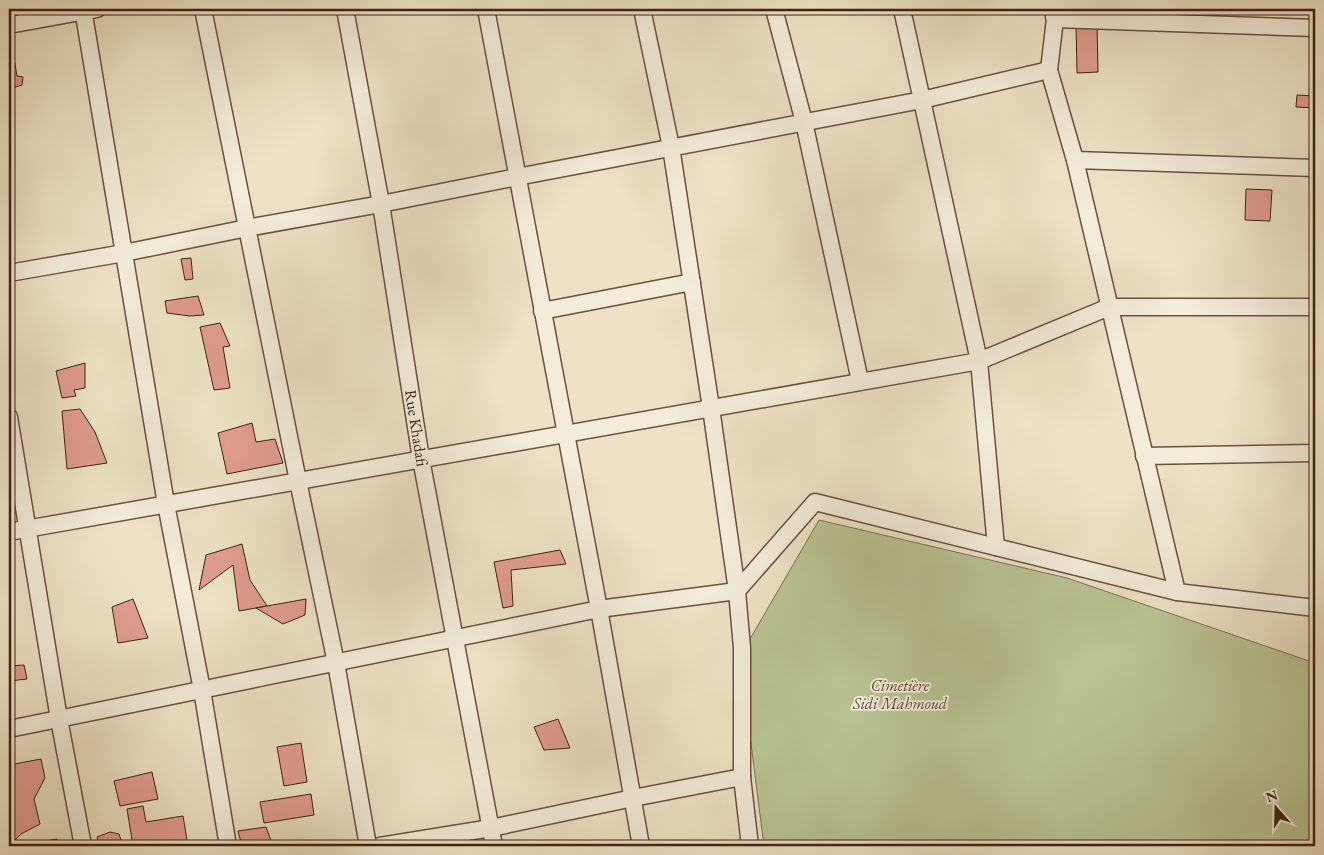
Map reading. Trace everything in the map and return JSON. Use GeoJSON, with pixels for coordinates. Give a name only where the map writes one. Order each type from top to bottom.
{"type":"FeatureCollection","features":[{"type":"Feature","properties":{"kind":"street"},"geometry":{"type":"LineString","coordinates":[[204,9],[336,663],[368,846]]}},
{"type":"Feature","properties":{"kind":"street","name":"Rue Khadafi"},"geometry":{"type":"LineString","coordinates":[[345,9],[381,204],[422,459],[494,846]]}},
{"type":"Feature","properties":{"kind":"street"},"geometry":{"type":"LineString","coordinates":[[486,9],[599,609],[641,846]]}},
{"type":"Feature","properties":{"kind":"street"},"geometry":{"type":"LineString","coordinates":[[642,9],[671,147],[737,591],[742,648],[742,777],[750,846]]}},
{"type":"Feature","properties":{"kind":"street"},"geometry":{"type":"LineString","coordinates":[[774,9],[804,122],[860,382]]}},
{"type":"Feature","properties":{"kind":"street"},"geometry":{"type":"LineString","coordinates":[[902,9],[979,361],[996,547]]}},
{"type":"Feature","properties":{"kind":"street"},"geometry":{"type":"LineString","coordinates":[[1053,14],[1069,9]]}},
{"type":"Feature","properties":{"kind":"street"},"geometry":{"type":"LineString","coordinates":[[9,25],[88,10],[124,253],[166,504],[202,690],[228,846]]}},
{"type":"Feature","properties":{"kind":"street"},"geometry":{"type":"LineString","coordinates":[[1053,14],[1315,28]]}},
{"type":"Feature","properties":{"kind":"street"},"geometry":{"type":"LineString","coordinates":[[1053,14],[1048,70],[1075,160],[1177,592]]}},
{"type":"Feature","properties":{"kind":"street"},"geometry":{"type":"LineString","coordinates":[[9,274],[922,100],[1048,70]]}},
{"type":"Feature","properties":{"kind":"street"},"geometry":{"type":"LineString","coordinates":[[1075,160],[1315,168]]}},
{"type":"Feature","properties":{"kind":"street"},"geometry":{"type":"LineString","coordinates":[[542,311],[692,282]]}},
{"type":"Feature","properties":{"kind":"street"},"geometry":{"type":"LineString","coordinates":[[9,532],[979,361],[1109,307],[1315,307]]}},
{"type":"Feature","properties":{"kind":"street"},"geometry":{"type":"LineString","coordinates":[[9,417],[59,718],[83,846]]}},
{"type":"Feature","properties":{"kind":"street"},"geometry":{"type":"LineString","coordinates":[[1144,456],[1315,453]]}},
{"type":"Feature","properties":{"kind":"street"},"geometry":{"type":"LineString","coordinates":[[9,728],[599,609],[737,591],[815,502],[1177,592],[1315,608]]}},
{"type":"Feature","properties":{"kind":"street"},"geometry":{"type":"LineString","coordinates":[[380,846],[491,828],[742,777]]}},
{"type":"Feature","properties":{"kind":"green space","name":"Cimetière Sidi Mahmoud"},"geometry":{"type":"Polygon","coordinates":[[[819,520],[1067,578],[1315,663],[1315,846],[764,846],[747,712],[750,639],[819,520]]]}},
{"type":"Feature","properties":{"kind":"building"},"geometry":{"type":"Polygon","coordinates":[[[1076,23],[1097,23],[1098,72],[1077,73],[1076,23]]]}},
{"type":"Feature","properties":{"kind":"building"},"geometry":{"type":"Polygon","coordinates":[[[9,47],[12,47],[17,76],[23,77],[22,85],[9,89],[9,47]]]}},
{"type":"Feature","properties":{"kind":"building"},"geometry":{"type":"Polygon","coordinates":[[[1297,95],[1315,96],[1315,108],[1296,107],[1297,95]]]}},
{"type":"Feature","properties":{"kind":"building"},"geometry":{"type":"Polygon","coordinates":[[[1246,189],[1272,190],[1270,221],[1245,220],[1246,189]]]}},
{"type":"Feature","properties":{"kind":"building"},"geometry":{"type":"Polygon","coordinates":[[[191,258],[193,279],[185,280],[181,259],[191,258]]]}},
{"type":"Feature","properties":{"kind":"building"},"geometry":{"type":"Polygon","coordinates":[[[198,296],[204,315],[190,316],[167,313],[165,301],[198,296]]]}},
{"type":"Feature","properties":{"kind":"building"},"geometry":{"type":"Polygon","coordinates":[[[220,323],[230,346],[223,347],[230,388],[214,390],[200,327],[220,323]]]}},
{"type":"Feature","properties":{"kind":"building"},"geometry":{"type":"Polygon","coordinates":[[[85,363],[85,388],[74,390],[76,396],[62,398],[56,371],[85,363]]]}},
{"type":"Feature","properties":{"kind":"building"},"geometry":{"type":"Polygon","coordinates":[[[80,409],[95,432],[107,463],[67,469],[62,411],[80,409]]]}},
{"type":"Feature","properties":{"kind":"building"},"geometry":{"type":"Polygon","coordinates":[[[252,423],[256,442],[275,439],[283,463],[227,474],[218,433],[252,423]]]}},
{"type":"Feature","properties":{"kind":"building"},"geometry":{"type":"Polygon","coordinates":[[[242,544],[250,580],[267,606],[239,611],[233,565],[199,590],[206,555],[242,544]]]}},
{"type":"Feature","properties":{"kind":"building"},"geometry":{"type":"Polygon","coordinates":[[[560,550],[566,564],[511,570],[513,606],[503,608],[494,562],[560,550]]]}},
{"type":"Feature","properties":{"kind":"building"},"geometry":{"type":"Polygon","coordinates":[[[133,599],[148,638],[118,643],[112,607],[133,599]]]}},
{"type":"Feature","properties":{"kind":"building"},"geometry":{"type":"Polygon","coordinates":[[[306,599],[305,615],[283,624],[256,608],[306,599]]]}},
{"type":"Feature","properties":{"kind":"building"},"geometry":{"type":"Polygon","coordinates":[[[24,665],[27,679],[9,681],[9,666],[24,665]]]}},
{"type":"Feature","properties":{"kind":"building"},"geometry":{"type":"Polygon","coordinates":[[[558,719],[570,748],[544,750],[534,727],[558,719]]]}},
{"type":"Feature","properties":{"kind":"building"},"geometry":{"type":"Polygon","coordinates":[[[301,743],[307,782],[284,786],[277,747],[301,743]]]}},
{"type":"Feature","properties":{"kind":"building"},"geometry":{"type":"Polygon","coordinates":[[[41,759],[45,778],[34,799],[40,824],[21,834],[9,844],[9,765],[41,759]]]}},
{"type":"Feature","properties":{"kind":"building"},"geometry":{"type":"Polygon","coordinates":[[[152,772],[158,799],[120,806],[114,781],[152,772]]]}},
{"type":"Feature","properties":{"kind":"building"},"geometry":{"type":"Polygon","coordinates":[[[311,794],[314,815],[264,823],[260,802],[311,794]]]}},
{"type":"Feature","properties":{"kind":"building"},"geometry":{"type":"Polygon","coordinates":[[[143,806],[146,822],[183,816],[188,846],[133,846],[127,809],[143,806]]]}},
{"type":"Feature","properties":{"kind":"building"},"geometry":{"type":"Polygon","coordinates":[[[266,827],[273,846],[242,846],[238,831],[266,827]]]}},
{"type":"Feature","properties":{"kind":"building"},"geometry":{"type":"Polygon","coordinates":[[[110,832],[119,834],[123,846],[99,846],[97,837],[110,832]]]}},
{"type":"Feature","properties":{"kind":"building"},"geometry":{"type":"Polygon","coordinates":[[[57,839],[58,846],[15,846],[57,839]]]}}]}
